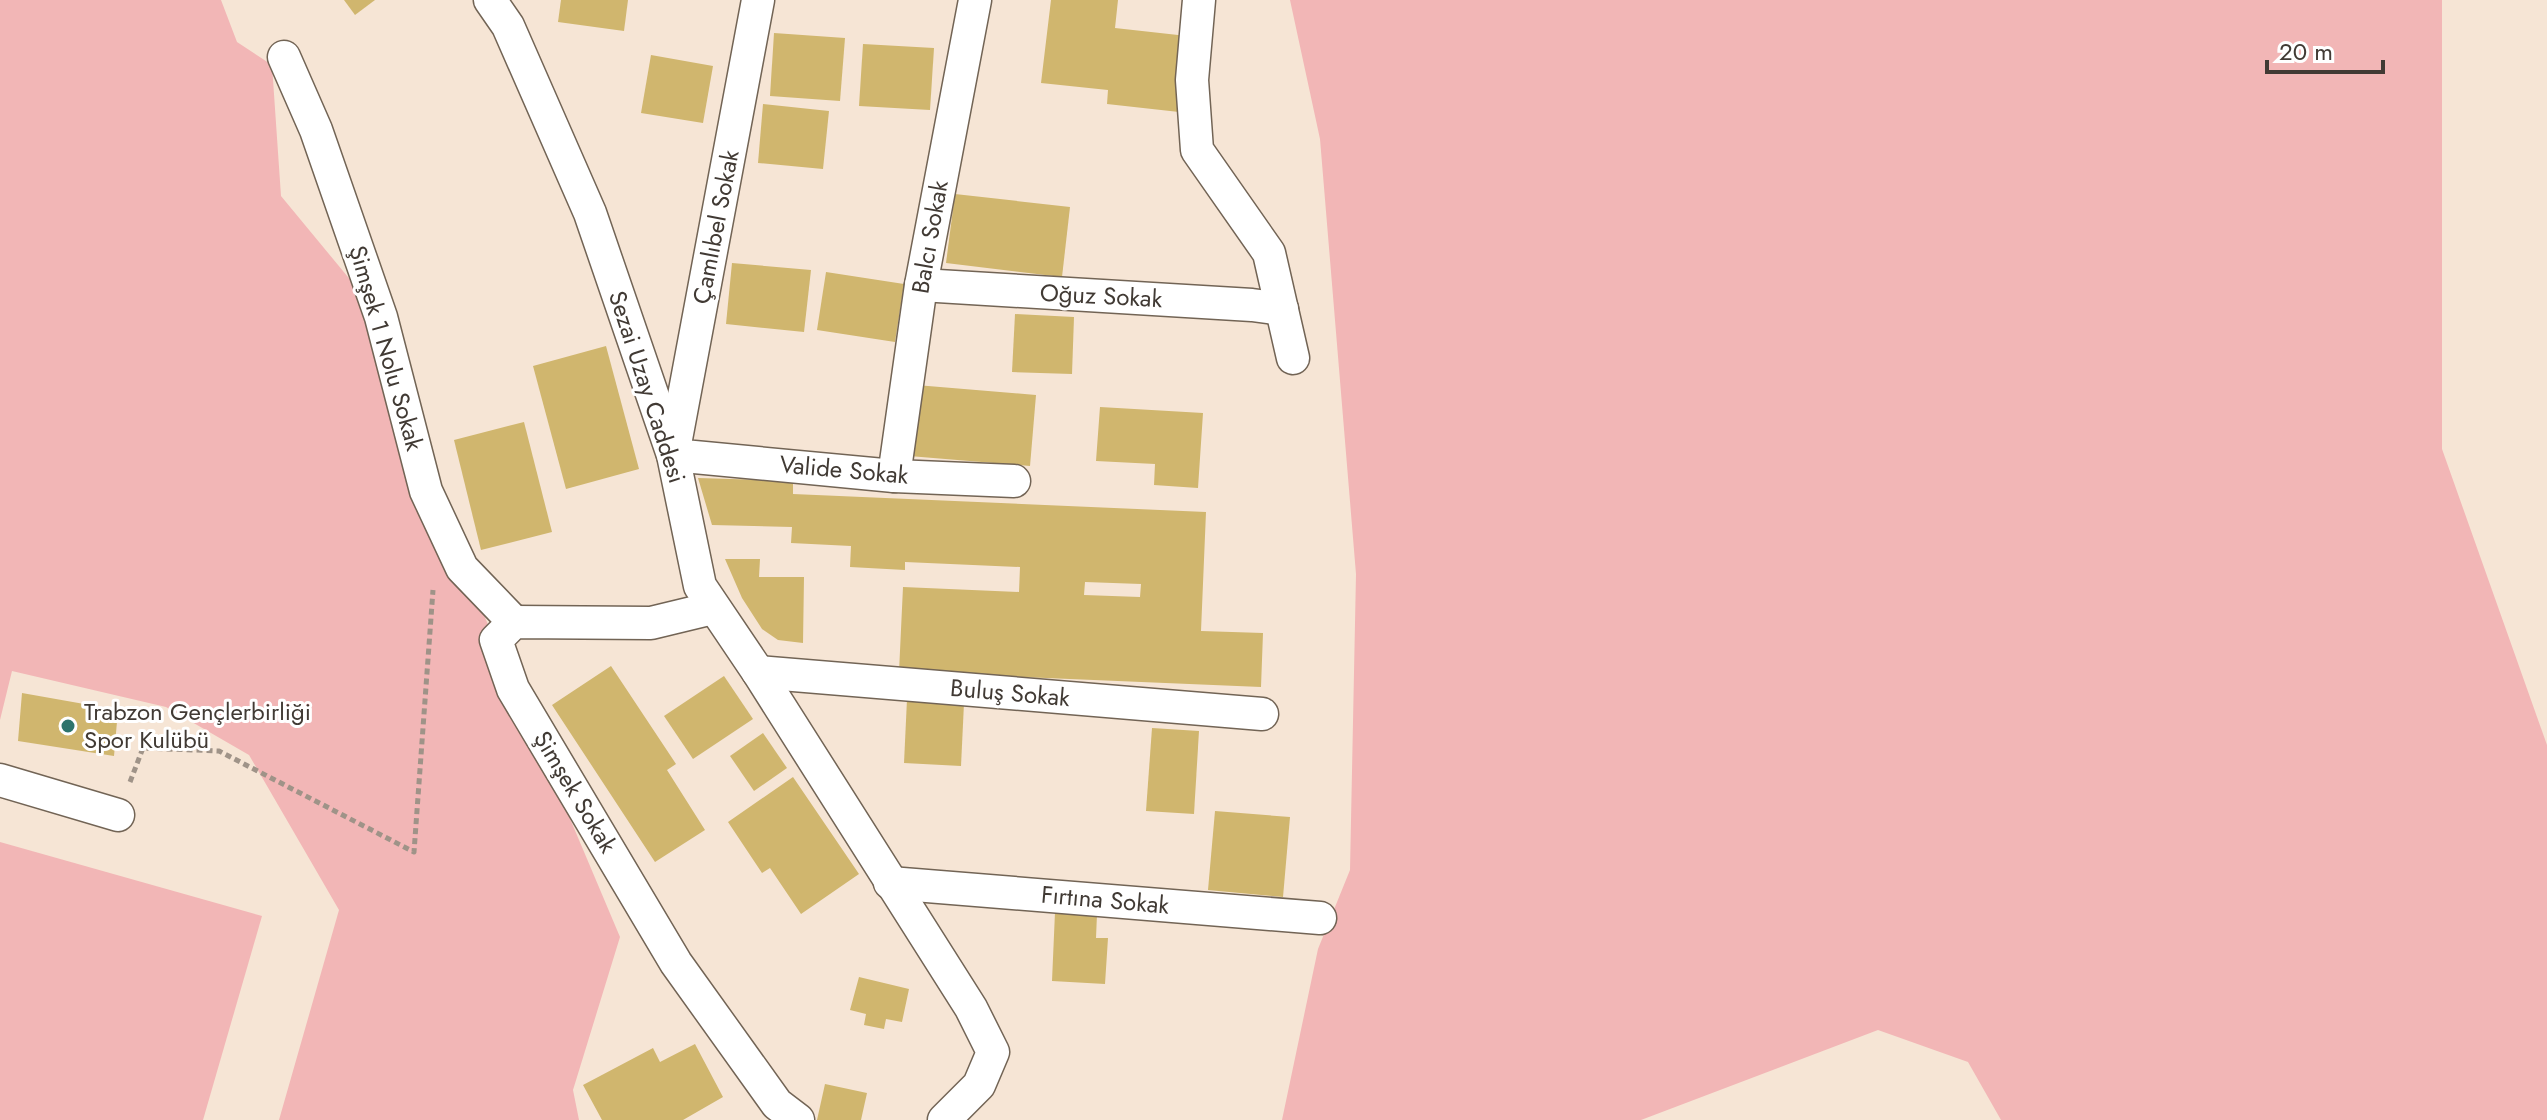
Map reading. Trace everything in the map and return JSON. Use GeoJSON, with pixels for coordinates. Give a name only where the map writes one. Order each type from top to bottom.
{"type":"FeatureCollection","features":[{"type":"Feature","properties":{"kind":"street","name":"Sezai Uzay Caddesi"},"geometry":{"type":"LineString","coordinates":[[490,0],[508,26],[590,213],[673,455],[700,586],[971,1008],[993,1052],[979,1085],[944,1120]]}},
{"type":"Feature","properties":{"kind":"street","name":"Çamlıbel Sokak"},"geometry":{"type":"LineString","coordinates":[[673,455],[758,0]]}},
{"type":"Feature","properties":{"kind":"street","name":"Balcı Sokak"},"geometry":{"type":"LineString","coordinates":[[894,476],[921,285],[975,0]]}},
{"type":"Feature","properties":{"kind":"street"},"geometry":{"type":"LineString","coordinates":[[1199,0],[1192,80],[1197,150],[1269,253],[1293,358]]}},
{"type":"Feature","properties":{"kind":"street","name":"Şimşek 1 Nolu Sokak"},"geometry":{"type":"LineString","coordinates":[[284,57],[316,130],[381,317],[426,491],[462,568],[514,622]]}},
{"type":"Feature","properties":{"kind":"street","name":"Oğuz Sokak"},"geometry":{"type":"LineString","coordinates":[[921,285],[1282,309]]}},
{"type":"Feature","properties":{"kind":"street","name":"Valide Sokak"},"geometry":{"type":"LineString","coordinates":[[673,455],[894,476],[1014,481]]}},
{"type":"Feature","properties":{"kind":"street"},"geometry":{"type":"LineString","coordinates":[[514,622],[651,623],[713,608]]}},
{"type":"Feature","properties":{"kind":"street","name":"Şimşek Sokak"},"geometry":{"type":"LineString","coordinates":[[514,622],[496,640],[513,689],[676,963],[777,1104],[798,1120]]}},
{"type":"Feature","properties":{"kind":"street","name":"Buluş Sokak"},"geometry":{"type":"LineString","coordinates":[[758,672],[1262,714]]}},
{"type":"Feature","properties":{"kind":"street"},"geometry":{"type":"LineString","coordinates":[[0,780],[118,815]]}},
{"type":"Feature","properties":{"kind":"street","name":"Fırtına Sokak"},"geometry":{"type":"LineString","coordinates":[[890,883],[1320,918]]}},
{"type":"Feature","properties":{"kind":"path"},"geometry":{"type":"LineString","coordinates":[[118,815],[143,748],[219,751],[414,852],[433,579]]}},
{"type":"Feature","properties":{"kind":"shaded area"},"geometry":{"type":"Polygon","coordinates":[[[0,0],[221,0],[237,42],[272,65],[281,196],[381,317],[481,608],[620,937],[573,1090],[579,1120],[279,1120],[339,910],[249,755],[166,707],[12,671],[0,720],[0,0]]]}},
{"type":"Feature","properties":{"kind":"shaded area"},"geometry":{"type":"Polygon","coordinates":[[[1290,0],[2442,0],[2442,449],[2547,745],[2547,1120],[2001,1120],[1968,1062],[1878,1030],[1641,1120],[1282,1120],[1318,949],[1350,870],[1356,574],[1320,139],[1290,0]]]}},
{"type":"Feature","properties":{"kind":"shaded area"},"geometry":{"type":"Polygon","coordinates":[[[0,842],[262,916],[203,1120],[0,1120],[0,842]]]}},
{"type":"Feature","properties":{"kind":"building"},"geometry":{"type":"Polygon","coordinates":[[[344,0],[375,0],[355,15],[344,0]]]}},
{"type":"Feature","properties":{"kind":"building"},"geometry":{"type":"Polygon","coordinates":[[[561,0],[628,0],[624,31],[558,22],[561,0]]]}},
{"type":"Feature","properties":{"kind":"building"},"geometry":{"type":"Polygon","coordinates":[[[1051,0],[1118,0],[1115,28],[1196,37],[1188,113],[1107,104],[1108,90],[1041,83],[1051,0]]]}},
{"type":"Feature","properties":{"kind":"building"},"geometry":{"type":"Polygon","coordinates":[[[774,33],[845,38],[840,101],[770,96],[774,33]]]}},
{"type":"Feature","properties":{"kind":"building"},"geometry":{"type":"Polygon","coordinates":[[[863,44],[934,48],[930,110],[859,106],[863,44]]]}},
{"type":"Feature","properties":{"kind":"building"},"geometry":{"type":"Polygon","coordinates":[[[651,55],[713,66],[703,123],[641,113],[651,55]]]}},
{"type":"Feature","properties":{"kind":"building"},"geometry":{"type":"Polygon","coordinates":[[[763,104],[829,111],[823,169],[758,163],[763,104]]]}},
{"type":"Feature","properties":{"kind":"building"},"geometry":{"type":"Polygon","coordinates":[[[955,194],[1070,207],[1062,277],[946,263],[955,194]]]}},
{"type":"Feature","properties":{"kind":"building"},"geometry":{"type":"Polygon","coordinates":[[[732,263],[811,270],[804,332],[726,324],[732,263]]]}},
{"type":"Feature","properties":{"kind":"building"},"geometry":{"type":"Polygon","coordinates":[[[826,272],[904,284],[895,342],[817,330],[826,272]]]}},
{"type":"Feature","properties":{"kind":"building"},"geometry":{"type":"Polygon","coordinates":[[[1015,314],[1074,317],[1072,374],[1012,372],[1015,314]]]}},
{"type":"Feature","properties":{"kind":"building"},"geometry":{"type":"Polygon","coordinates":[[[606,346],[639,469],[566,489],[533,366],[606,346]]]}},
{"type":"Feature","properties":{"kind":"building"},"geometry":{"type":"Polygon","coordinates":[[[916,385],[1036,395],[1030,466],[909,456],[916,385]]]}},
{"type":"Feature","properties":{"kind":"building"},"geometry":{"type":"Polygon","coordinates":[[[1100,407],[1203,413],[1198,488],[1154,485],[1155,464],[1096,461],[1100,407]]]}},
{"type":"Feature","properties":{"kind":"building"},"geometry":{"type":"Polygon","coordinates":[[[524,422],[552,532],[481,550],[454,440],[524,422]]]}},
{"type":"Feature","properties":{"kind":"building"},"geometry":{"type":"Polygon","coordinates":[[[698,478],[793,481],[793,494],[1206,512],[1201,631],[1263,633],[1261,687],[899,672],[903,587],[1019,592],[1020,567],[905,562],[905,570],[850,567],[851,546],[791,543],[792,527],[712,525],[698,478]],[[1085,582],[1084,595],[1140,597],[1141,584],[1085,582]]]}},
{"type":"Feature","properties":{"kind":"building"},"geometry":{"type":"Polygon","coordinates":[[[725,559],[760,559],[759,577],[804,577],[803,643],[778,640],[762,629],[742,598],[725,559]]]}},
{"type":"Feature","properties":{"kind":"building"},"geometry":{"type":"Polygon","coordinates":[[[611,666],[676,764],[667,770],[705,830],[655,862],[552,705],[611,666]]]}},
{"type":"Feature","properties":{"kind":"building"},"geometry":{"type":"Polygon","coordinates":[[[724,676],[753,719],[693,759],[664,716],[724,676]]]}},
{"type":"Feature","properties":{"kind":"building","name":"Trabzon Gençlerbirliği Spor Kulübü"},"geometry":{"type":"Polygon","coordinates":[[[22,693],[118,710],[114,756],[18,741],[22,693]]]}},
{"type":"Feature","properties":{"kind":"building"},"geometry":{"type":"Polygon","coordinates":[[[907,699],[964,703],[961,766],[904,763],[907,699]]]}},
{"type":"Feature","properties":{"kind":"building"},"geometry":{"type":"Polygon","coordinates":[[[1152,728],[1199,731],[1194,814],[1146,811],[1152,728]]]}},
{"type":"Feature","properties":{"kind":"building"},"geometry":{"type":"Polygon","coordinates":[[[763,733],[787,768],[754,791],[730,756],[763,733]]]}},
{"type":"Feature","properties":{"kind":"building"},"geometry":{"type":"Polygon","coordinates":[[[793,777],[859,874],[801,914],[770,868],[762,873],[728,822],[793,777]]]}},
{"type":"Feature","properties":{"kind":"building"},"geometry":{"type":"Polygon","coordinates":[[[1215,811],[1290,817],[1283,897],[1208,890],[1215,811]]]}},
{"type":"Feature","properties":{"kind":"building"},"geometry":{"type":"Polygon","coordinates":[[[1055,912],[1097,914],[1096,938],[1108,938],[1105,984],[1052,981],[1055,912]]]}},
{"type":"Feature","properties":{"kind":"building"},"geometry":{"type":"Polygon","coordinates":[[[859,977],[909,989],[902,1022],[886,1019],[884,1029],[864,1025],[866,1014],[850,1010],[859,977]]]}},
{"type":"Feature","properties":{"kind":"building"},"geometry":{"type":"Polygon","coordinates":[[[695,1044],[723,1097],[683,1120],[602,1120],[583,1085],[653,1048],[660,1062],[695,1044]]]}},
{"type":"Feature","properties":{"kind":"building"},"geometry":{"type":"Polygon","coordinates":[[[825,1084],[867,1093],[861,1120],[817,1120],[825,1084]]]}},
{"type":"Feature","properties":{"kind":"place","name":"Trabzon Gençlerbirliği Spor Kulübü"},"geometry":{"type":"Point","coordinates":[68,726]}}]}
